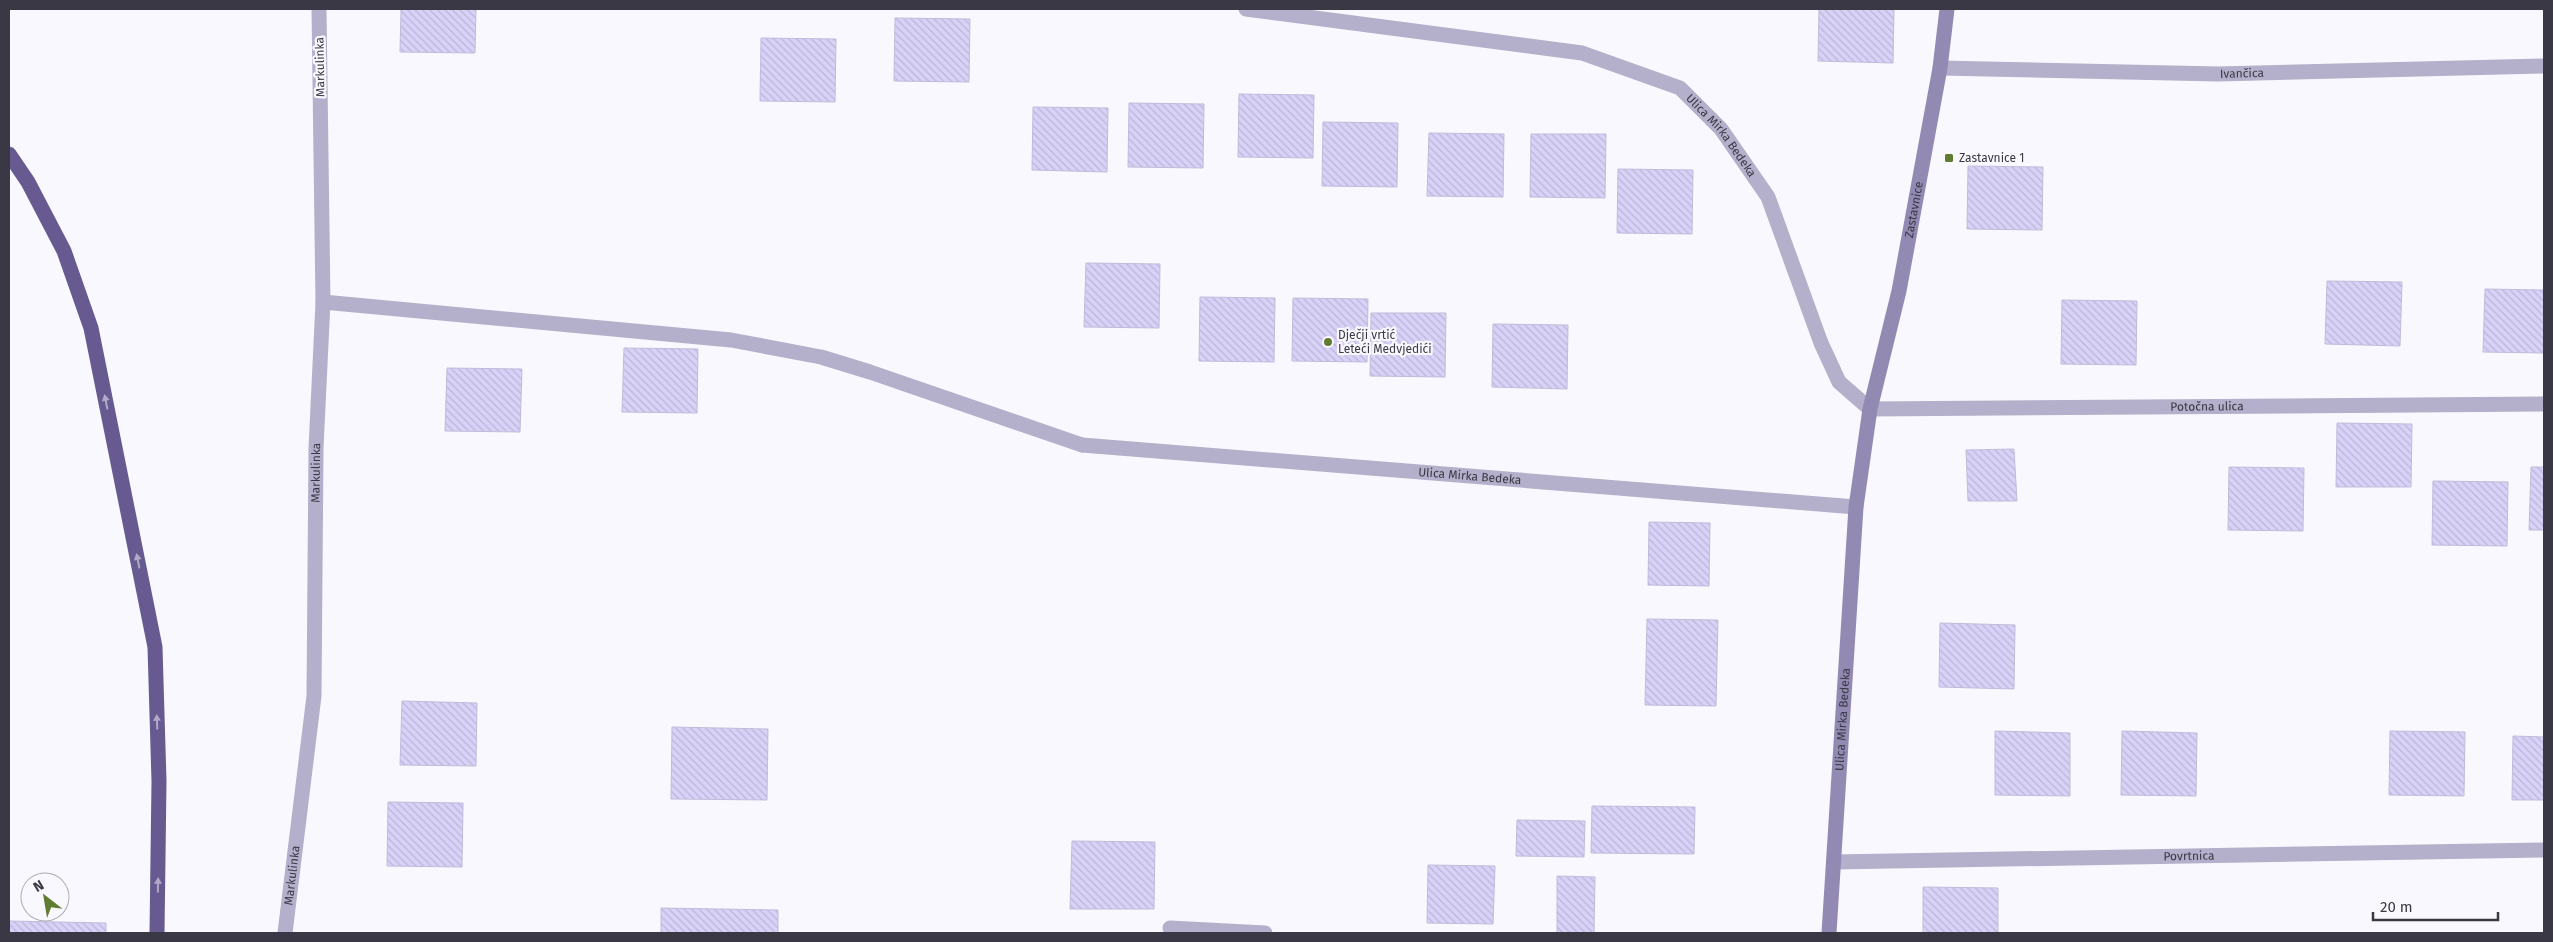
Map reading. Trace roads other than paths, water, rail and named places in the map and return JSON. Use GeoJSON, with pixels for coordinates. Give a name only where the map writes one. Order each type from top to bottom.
{"type":"FeatureCollection","features":[{"type":"Feature","properties":{"kind":"highway"},"geometry":{"type":"LineString","coordinates":[[9,154],[28,182],[64,252],[91,328],[155,647],[159,781],[157,933]]}},
{"type":"Feature","properties":{"kind":"main road","name":"Zastavnice"},"geometry":{"type":"LineString","coordinates":[[1870,409],[1899,291],[1940,68],[1947,9]]}},
{"type":"Feature","properties":{"kind":"main road","name":"Ulica Mirka Bedeka"},"geometry":{"type":"LineString","coordinates":[[1829,933],[1856,507],[1870,409]]}},
{"type":"Feature","properties":{"kind":"street","name":"Markulinka"},"geometry":{"type":"LineString","coordinates":[[285,933],[314,696],[316,448],[323,302],[320,9]]}},
{"type":"Feature","properties":{"kind":"street","name":"Ulica Mirka Bedeka"},"geometry":{"type":"LineString","coordinates":[[1246,9],[1582,53],[1680,88],[1721,130],[1768,197],[1828,359],[1839,382],[1870,409]]}},
{"type":"Feature","properties":{"kind":"street","name":"Ivančica"},"geometry":{"type":"LineString","coordinates":[[1940,68],[2218,74],[2544,66]]}},
{"type":"Feature","properties":{"kind":"street","name":"Ulica Mirka Bedeka"},"geometry":{"type":"LineString","coordinates":[[323,302],[731,340],[821,357],[1082,445],[1856,507]]}},
{"type":"Feature","properties":{"kind":"street","name":"Potočna ulica"},"geometry":{"type":"LineString","coordinates":[[1870,409],[2544,404]]}},
{"type":"Feature","properties":{"kind":"street","name":"Povrtnica"},"geometry":{"type":"LineString","coordinates":[[1834,862],[2544,850]]}},
{"type":"Feature","properties":{"kind":"street"},"geometry":{"type":"LineString","coordinates":[[1170,928],[1265,933]]}},
{"type":"Feature","properties":{"kind":"place","name":"Zastavnice 1"},"geometry":{"type":"Point","coordinates":[1949,158]}},
{"type":"Feature","properties":{"kind":"place","name":"Dječji vrtić Leteći Medvjedići"},"geometry":{"type":"Point","coordinates":[1328,342]}}]}
